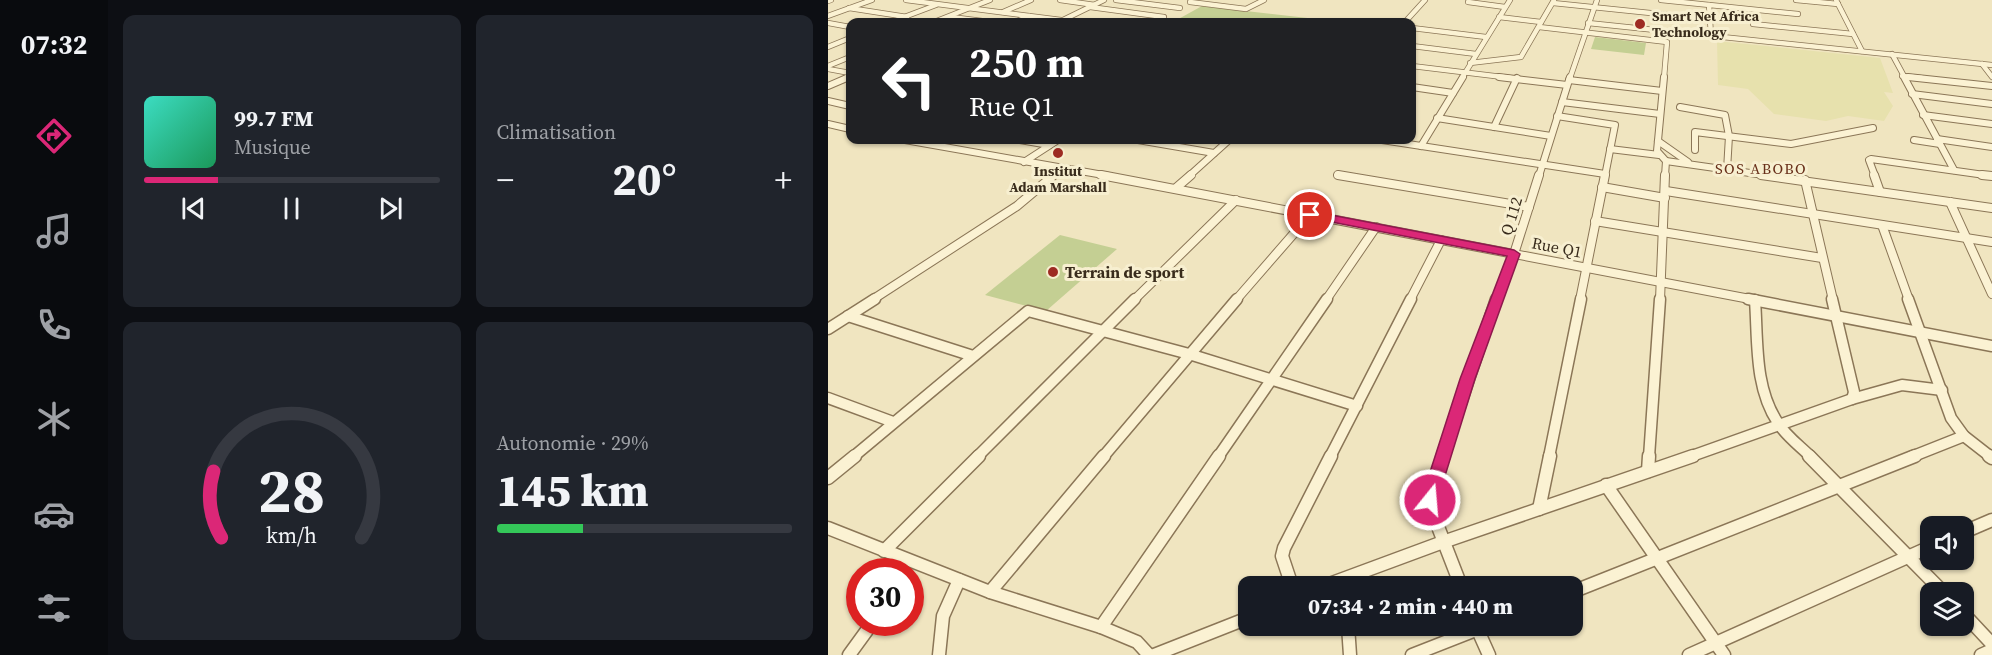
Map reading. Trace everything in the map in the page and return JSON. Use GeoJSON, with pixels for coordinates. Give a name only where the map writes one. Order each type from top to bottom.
{"type":"FeatureCollection","features":[{"type":"Feature","properties":{"kind":"street"},"geometry":{"type":"LineString","coordinates":[[828,16],[872,0]]}},
{"type":"Feature","properties":{"kind":"street"},"geometry":{"type":"LineString","coordinates":[[906,0],[1039,18]]}},
{"type":"Feature","properties":{"kind":"street"},"geometry":{"type":"LineString","coordinates":[[948,17],[990,0]]}},
{"type":"Feature","properties":{"kind":"street"},"geometry":{"type":"LineString","coordinates":[[1003,12],[1031,0]]}},
{"type":"Feature","properties":{"kind":"street"},"geometry":{"type":"LineString","coordinates":[[1060,0],[1164,17],[1191,1],[1246,9],[1263,0]]}},
{"type":"Feature","properties":{"kind":"street"},"geometry":{"type":"LineString","coordinates":[[1068,18],[1104,0]]}},
{"type":"Feature","properties":{"kind":"street"},"geometry":{"type":"LineString","coordinates":[[1116,0],[1144,1],[1180,8]]}},
{"type":"Feature","properties":{"kind":"street"},"geometry":{"type":"LineString","coordinates":[[1409,18],[1425,0]]}},
{"type":"Feature","properties":{"kind":"street"},"geometry":{"type":"LineString","coordinates":[[1421,146],[1510,0]]}},
{"type":"Feature","properties":{"kind":"street","name":"Q 112"},"geometry":{"type":"LineString","coordinates":[[1457,576],[1430,506],[1432,490],[1487,322],[1514,254],[1557,116],[1597,0]]}},
{"type":"Feature","properties":{"kind":"street"},"geometry":{"type":"LineString","coordinates":[[1661,0],[1798,14]]}},
{"type":"Feature","properties":{"kind":"street"},"geometry":{"type":"LineString","coordinates":[[1726,0],[1727,6]]}},
{"type":"Feature","properties":{"kind":"street"},"geometry":{"type":"LineString","coordinates":[[1803,29],[1795,0],[1837,2],[1862,51]]}},
{"type":"Feature","properties":{"kind":"street"},"geometry":{"type":"LineString","coordinates":[[1470,63],[1521,57],[1553,1],[1594,7],[1637,9],[1670,15]]}},
{"type":"Feature","properties":{"kind":"street"},"geometry":{"type":"LineString","coordinates":[[1668,31],[1671,1]]}},
{"type":"Feature","properties":{"kind":"street"},"geometry":{"type":"LineString","coordinates":[[1468,2],[1505,7]]}},
{"type":"Feature","properties":{"kind":"street"},"geometry":{"type":"LineString","coordinates":[[902,18],[939,4]]}},
{"type":"Feature","properties":{"kind":"street"},"geometry":{"type":"LineString","coordinates":[[1709,5],[1711,35]]}},
{"type":"Feature","properties":{"kind":"street"},"geometry":{"type":"LineString","coordinates":[[849,8],[907,16]]}},
{"type":"Feature","properties":{"kind":"street"},"geometry":{"type":"LineString","coordinates":[[1751,9],[1755,40]]}},
{"type":"Feature","properties":{"kind":"street"},"geometry":{"type":"LineString","coordinates":[[1024,18],[1029,16]]}},
{"type":"Feature","properties":{"kind":"street"},"geometry":{"type":"LineString","coordinates":[[948,17],[956,18]]}},
{"type":"Feature","properties":{"kind":"street"},"geometry":{"type":"LineString","coordinates":[[1499,17],[1585,32],[1667,42],[1658,141],[1665,195],[1648,471]]}},
{"type":"Feature","properties":{"kind":"street"},"geometry":{"type":"LineString","coordinates":[[828,23],[846,26]]}},
{"type":"Feature","properties":{"kind":"street"},"geometry":{"type":"LineString","coordinates":[[1588,23],[1992,65]]}},
{"type":"Feature","properties":{"kind":"street"},"geometry":{"type":"LineString","coordinates":[[1753,24],[1853,34]]}},
{"type":"Feature","properties":{"kind":"street"},"geometry":{"type":"LineString","coordinates":[[1416,28],[1486,37]]}},
{"type":"Feature","properties":{"kind":"street"},"geometry":{"type":"LineString","coordinates":[[828,45],[846,40]]}},
{"type":"Feature","properties":{"kind":"street"},"geometry":{"type":"LineString","coordinates":[[1416,46],[1476,54]]}},
{"type":"Feature","properties":{"kind":"street"},"geometry":{"type":"LineString","coordinates":[[1892,54],[1954,171]]}},
{"type":"Feature","properties":{"kind":"street"},"geometry":{"type":"LineString","coordinates":[[828,68],[846,59]]}},
{"type":"Feature","properties":{"kind":"street"},"geometry":{"type":"LineString","coordinates":[[1982,64],[1992,77]]}},
{"type":"Feature","properties":{"kind":"street"},"geometry":{"type":"LineString","coordinates":[[1416,66],[1662,92]]}},
{"type":"Feature","properties":{"kind":"street"},"geometry":{"type":"LineString","coordinates":[[828,68],[846,73]]}},
{"type":"Feature","properties":{"kind":"street"},"geometry":{"type":"LineString","coordinates":[[828,86],[846,76]]}},
{"type":"Feature","properties":{"kind":"street"},"geometry":{"type":"LineString","coordinates":[[1902,76],[1992,86]]}},
{"type":"Feature","properties":{"kind":"street"},"geometry":{"type":"LineString","coordinates":[[1494,127],[1517,78]]}},
{"type":"Feature","properties":{"kind":"street"},"geometry":{"type":"LineString","coordinates":[[1416,88],[1453,93]]}},
{"type":"Feature","properties":{"kind":"street"},"geometry":{"type":"LineString","coordinates":[[1912,94],[1992,104]]}},
{"type":"Feature","properties":{"kind":"street"},"geometry":{"type":"LineString","coordinates":[[837,103],[846,99]]}},
{"type":"Feature","properties":{"kind":"street"},"geometry":{"type":"LineString","coordinates":[[828,101],[846,105]]}},
{"type":"Feature","properties":{"kind":"street"},"geometry":{"type":"LineString","coordinates":[[1562,102],[1660,114]]}},
{"type":"Feature","properties":{"kind":"street"},"geometry":{"type":"LineString","coordinates":[[1680,107],[1725,115],[1729,136],[1727,170]]}},
{"type":"Feature","properties":{"kind":"street"},"geometry":{"type":"LineString","coordinates":[[1923,115],[1992,124]]}},
{"type":"Feature","properties":{"kind":"street"},"geometry":{"type":"LineString","coordinates":[[1539,508],[1615,124],[1557,116]]}},
{"type":"Feature","properties":{"kind":"street"},"geometry":{"type":"LineString","coordinates":[[1437,118],[1551,136]]}},
{"type":"Feature","properties":{"kind":"street"},"geometry":{"type":"LineString","coordinates":[[828,124],[846,128]]}},
{"type":"Feature","properties":{"kind":"street"},"geometry":{"type":"LineString","coordinates":[[1695,150],[1695,132],[1791,144],[1873,128]]}},
{"type":"Feature","properties":{"kind":"street"},"geometry":{"type":"LineString","coordinates":[[1914,140],[1991,147]]}},
{"type":"Feature","properties":{"kind":"street"},"geometry":{"type":"LineString","coordinates":[[1658,141],[1693,165]]}},
{"type":"Feature","properties":{"kind":"street","name":"Rue Q1"},"geometry":{"type":"LineString","coordinates":[[927,144],[1236,200],[1992,346]]}},
{"type":"Feature","properties":{"kind":"street"},"geometry":{"type":"LineString","coordinates":[[938,146],[942,144]]}},
{"type":"Feature","properties":{"kind":"street"},"geometry":{"type":"LineString","coordinates":[[1043,144],[1049,145]]}},
{"type":"Feature","properties":{"kind":"street"},"geometry":{"type":"LineString","coordinates":[[1161,144],[1214,153]]}},
{"type":"Feature","properties":{"kind":"street"},"geometry":{"type":"LineString","coordinates":[[1176,189],[1224,144]]}},
{"type":"Feature","properties":{"kind":"street"},"geometry":{"type":"LineString","coordinates":[[1408,144],[1605,174]]}},
{"type":"Feature","properties":{"kind":"street"},"geometry":{"type":"LineString","coordinates":[[1024,162],[1049,145]]}},
{"type":"Feature","properties":{"kind":"street"},"geometry":{"type":"LineString","coordinates":[[1610,149],[1693,165],[1992,208]]}},
{"type":"Feature","properties":{"kind":"street"},"geometry":{"type":"LineString","coordinates":[[1880,192],[1869,160],[1871,159],[1992,176]]}},
{"type":"Feature","properties":{"kind":"street"},"geometry":{"type":"LineString","coordinates":[[828,329],[1017,206],[1062,168]]}},
{"type":"Feature","properties":{"kind":"street"},"geometry":{"type":"LineString","coordinates":[[1338,175],[1529,207]]}},
{"type":"Feature","properties":{"kind":"street"},"geometry":{"type":"LineString","coordinates":[[1805,180],[1834,314],[1854,392],[1851,399]]}},
{"type":"Feature","properties":{"kind":"street"},"geometry":{"type":"LineString","coordinates":[[1602,187],[1992,242]]}},
{"type":"Feature","properties":{"kind":"street"},"geometry":{"type":"LineString","coordinates":[[884,551],[1102,331],[1236,200]]}},
{"type":"Feature","properties":{"kind":"street"},"geometry":{"type":"LineString","coordinates":[[1950,202],[1990,285],[1992,294]]}},
{"type":"Feature","properties":{"kind":"street"},"geometry":{"type":"LineString","coordinates":[[990,592],[1310,215]]}},
{"type":"Feature","properties":{"kind":"street"},"geometry":{"type":"LineString","coordinates":[[1595,221],[1822,258]]}},
{"type":"Feature","properties":{"kind":"street"},"geometry":{"type":"LineString","coordinates":[[1881,225],[1951,418],[1964,435],[1992,458]]}},
{"type":"Feature","properties":{"kind":"street"},"geometry":{"type":"LineString","coordinates":[[1101,627],[1376,227]]}},
{"type":"Feature","properties":{"kind":"street"},"geometry":{"type":"LineString","coordinates":[[1289,576],[1282,552],[1441,240]]}},
{"type":"Feature","properties":{"kind":"street"},"geometry":{"type":"LineString","coordinates":[[1755,300],[1761,386],[1767,404],[1779,425],[1933,582]]}},
{"type":"Feature","properties":{"kind":"street"},"geometry":{"type":"LineString","coordinates":[[828,478],[1028,310],[1190,354],[1358,406]]}},
{"type":"Feature","properties":{"kind":"street"},"geometry":{"type":"LineString","coordinates":[[848,316],[973,356]]}},
{"type":"Feature","properties":{"kind":"street"},"geometry":{"type":"LineString","coordinates":[[1361,576],[1443,542],[1851,399],[1902,385],[1942,390]]}},
{"type":"Feature","properties":{"kind":"street"},"geometry":{"type":"LineString","coordinates":[[828,398],[893,422]]}},
{"type":"Feature","properties":{"kind":"street"},"geometry":{"type":"LineString","coordinates":[[1583,588],[1964,435]]}},
{"type":"Feature","properties":{"kind":"street"},"geometry":{"type":"LineString","coordinates":[[1606,485],[1724,655]]}},
{"type":"Feature","properties":{"kind":"street"},"geometry":{"type":"LineString","coordinates":[[1974,528],[1992,520]]}},
{"type":"Feature","properties":{"kind":"street"},"geometry":{"type":"LineString","coordinates":[[828,528],[884,551],[894,558]]}},
{"type":"Feature","properties":{"kind":"street"},"geometry":{"type":"LineString","coordinates":[[1689,655],[1920,552]]}},
{"type":"Feature","properties":{"kind":"street"},"geometry":{"type":"LineString","coordinates":[[924,571],[959,580],[1101,627],[1137,642],[1149,655]]}},
{"type":"Feature","properties":{"kind":"street"},"geometry":{"type":"LineString","coordinates":[[939,655],[943,616],[959,580]]}},
{"type":"Feature","properties":{"kind":"street"},"geometry":{"type":"LineString","coordinates":[[1154,655],[1238,622]]}},
{"type":"Feature","properties":{"kind":"street"},"geometry":{"type":"LineString","coordinates":[[1974,625],[1992,644]]}},
{"type":"Feature","properties":{"kind":"street"},"geometry":{"type":"LineString","coordinates":[[849,655],[863,636]]}},
{"type":"Feature","properties":{"kind":"street"},"geometry":{"type":"LineString","coordinates":[[1349,636],[1350,655]]}},
{"type":"Feature","properties":{"kind":"street"},"geometry":{"type":"LineString","coordinates":[[1412,655],[1458,636]]}},
{"type":"Feature","properties":{"kind":"street"},"geometry":{"type":"LineString","coordinates":[[1483,636],[1489,655]]}},
{"type":"Feature","properties":{"kind":"street"},"geometry":{"type":"LineString","coordinates":[[1981,655],[1992,650]]}},
{"type":"Feature","properties":{"kind":"shaded area"},"geometry":{"type":"Polygon","coordinates":[[[1717,41],[1880,58],[1893,93],[1884,92],[1893,106],[1884,121],[1848,116],[1826,121],[1774,114],[1748,89],[1718,85],[1717,41]]]}},
{"type":"Feature","properties":{"kind":"green space"},"geometry":{"type":"Polygon","coordinates":[[[1202,6],[1307,18],[1180,18],[1202,6]]]}},
{"type":"Feature","properties":{"kind":"green space"},"geometry":{"type":"Polygon","coordinates":[[[1595,37],[1646,43],[1644,55],[1591,49],[1595,37]]]}},
{"type":"Feature","properties":{"kind":"green space","name":"Terrain de sport"},"geometry":{"type":"Polygon","coordinates":[[[1060,235],[1117,249],[1046,311],[985,295],[1060,235]]]}},
{"type":"Feature","properties":{"kind":"place","name":"Smart Net Africa Technology"},"geometry":{"type":"Point","coordinates":[1640,24]}},
{"type":"Feature","properties":{"kind":"place","name":"Institut Adam Marshall"},"geometry":{"type":"Point","coordinates":[1058,153]}},
{"type":"Feature","properties":{"kind":"place","name":"Terrain de sport"},"geometry":{"type":"Point","coordinates":[1053,272]}},
{"type":"Feature","properties":{"kind":"district","name":"SOS ABOBO"},"geometry":{"type":"Point","coordinates":[1761,168]}},
{"type":"Feature","properties":{"kind":"route"},"geometry":{"type":"LineString","coordinates":[[1310,215],[1514,254],[1487,322],[1430,500]]}}]}
